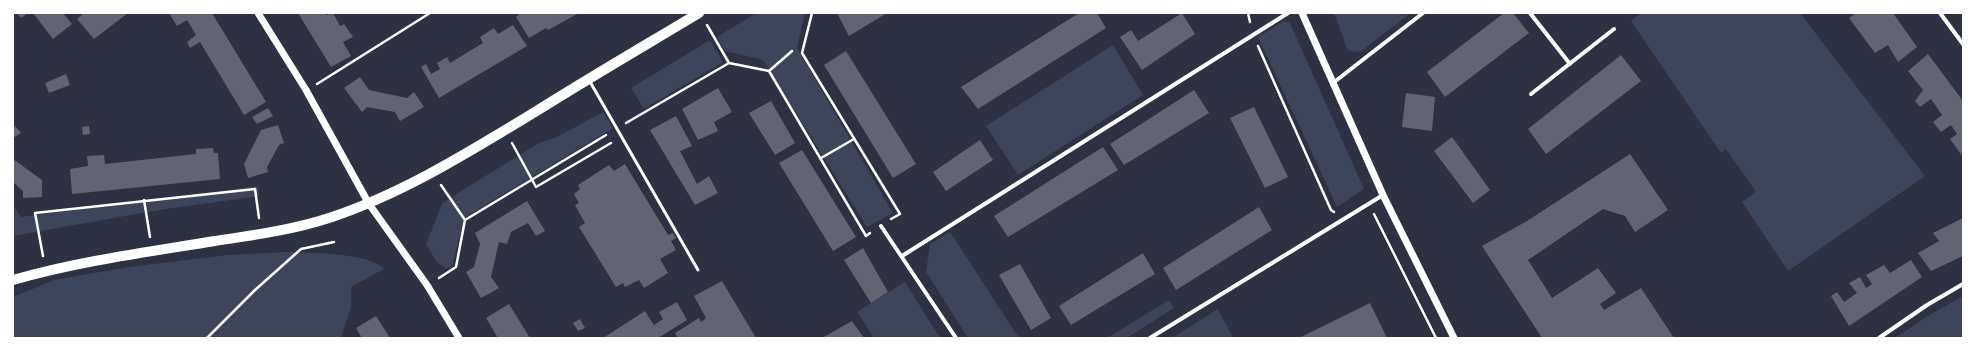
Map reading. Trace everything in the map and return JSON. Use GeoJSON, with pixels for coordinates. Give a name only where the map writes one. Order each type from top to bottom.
{"type":"FeatureCollection","features":[{"type":"Feature","properties":{"kind":"main road"},"geometry":{"type":"LineString","coordinates":[[13,280],[46,270],[262,234],[327,218],[369,204],[432,172],[588,79],[701,16]]}},
{"type":"Feature","properties":{"kind":"street"},"geometry":{"type":"LineString","coordinates":[[258,13],[306,90],[369,204],[427,285],[459,338]]}},
{"type":"Feature","properties":{"kind":"street"},"geometry":{"type":"LineString","coordinates":[[902,256],[1288,13]]}},
{"type":"Feature","properties":{"kind":"street"},"geometry":{"type":"LineString","coordinates":[[1302,13],[1383,195],[1454,338]]}},
{"type":"Feature","properties":{"kind":"street"},"geometry":{"type":"LineString","coordinates":[[1333,83],[1423,13]]}},
{"type":"Feature","properties":{"kind":"street"},"geometry":{"type":"LineString","coordinates":[[1530,13],[1570,64]]}},
{"type":"Feature","properties":{"kind":"street"},"geometry":{"type":"LineString","coordinates":[[1940,13],[1963,44]]}},
{"type":"Feature","properties":{"kind":"street"},"geometry":{"type":"LineString","coordinates":[[1531,94],[1614,29]]}},
{"type":"Feature","properties":{"kind":"street"},"geometry":{"type":"LineString","coordinates":[[1150,338],[1383,195]]}},
{"type":"Feature","properties":{"kind":"street"},"geometry":{"type":"LineString","coordinates":[[881,226],[956,338]]}},
{"type":"Feature","properties":{"kind":"street"},"geometry":{"type":"LineString","coordinates":[[1879,338],[1927,305],[1963,284]]}},
{"type":"Feature","properties":{"kind":"lane"},"geometry":{"type":"LineString","coordinates":[[588,79],[698,270]]}},
{"type":"Feature","properties":{"kind":"path"},"geometry":{"type":"LineString","coordinates":[[306,90],[430,13]]}},
{"type":"Feature","properties":{"kind":"path"},"geometry":{"type":"LineString","coordinates":[[465,220],[617,128],[729,63],[769,71],[866,236],[900,214],[802,53],[812,13]]}},
{"type":"Feature","properties":{"kind":"path"},"geometry":{"type":"LineString","coordinates":[[1248,13],[1253,34],[1331,210],[1334,212],[1340,209]]}},
{"type":"Feature","properties":{"kind":"path"},"geometry":{"type":"LineString","coordinates":[[701,16],[729,63]]}},
{"type":"Feature","properties":{"kind":"path"},"geometry":{"type":"LineString","coordinates":[[769,71],[792,51]]}},
{"type":"Feature","properties":{"kind":"path"},"geometry":{"type":"LineString","coordinates":[[504,130],[536,187],[622,136]]}},
{"type":"Feature","properties":{"kind":"path"},"geometry":{"type":"LineString","coordinates":[[821,158],[854,139]]}},
{"type":"Feature","properties":{"kind":"path"},"geometry":{"type":"LineString","coordinates":[[427,285],[456,267],[465,220],[432,172]]}},
{"type":"Feature","properties":{"kind":"path"},"geometry":{"type":"LineString","coordinates":[[46,270],[35,213],[255,189],[262,234]]}},
{"type":"Feature","properties":{"kind":"path"},"geometry":{"type":"LineString","coordinates":[[144,200],[153,252]]}},
{"type":"Feature","properties":{"kind":"path"},"geometry":{"type":"LineString","coordinates":[[1369,204],[1436,338]]}},
{"type":"Feature","properties":{"kind":"path"},"geometry":{"type":"LineString","coordinates":[[207,338],[255,290],[301,249],[334,242]]}},
{"type":"Feature","properties":{"kind":"shaded area"},"geometry":{"type":"Polygon","coordinates":[[[756,13],[805,13],[797,48],[893,213],[867,227],[763,60],[725,51],[717,37],[756,13]]]}},
{"type":"Feature","properties":{"kind":"shaded area"},"geometry":{"type":"Polygon","coordinates":[[[1334,13],[1411,13],[1360,52],[1348,51],[1334,13]]]}},
{"type":"Feature","properties":{"kind":"shaded area"},"geometry":{"type":"Polygon","coordinates":[[[1641,13],[1800,13],[1925,176],[1788,271],[1742,202],[1756,192],[1726,149],[1721,153],[1631,21],[1641,13]]]}},
{"type":"Feature","properties":{"kind":"shaded area"},"geometry":{"type":"Polygon","coordinates":[[[1284,21],[1290,23],[1364,189],[1337,207],[1258,37],[1284,21]]]}},
{"type":"Feature","properties":{"kind":"shaded area"},"geometry":{"type":"Polygon","coordinates":[[[710,40],[723,62],[644,109],[631,88],[710,40]]]}},
{"type":"Feature","properties":{"kind":"shaded area"},"geometry":{"type":"Polygon","coordinates":[[[1113,45],[1143,95],[1018,175],[986,126],[1113,45]]]}},
{"type":"Feature","properties":{"kind":"shaded area"},"geometry":{"type":"Polygon","coordinates":[[[603,112],[613,128],[464,218],[452,267],[446,269],[436,261],[426,244],[442,204],[539,143],[555,138],[603,112]]]}},
{"type":"Feature","properties":{"kind":"shaded area"},"geometry":{"type":"Polygon","coordinates":[[[258,186],[259,196],[159,210],[13,236],[13,205],[21,217],[258,186]]]}},
{"type":"Feature","properties":{"kind":"shaded area"},"geometry":{"type":"Polygon","coordinates":[[[950,232],[1019,338],[968,338],[926,272],[930,244],[950,232]]]}},
{"type":"Feature","properties":{"kind":"shaded area"},"geometry":{"type":"Polygon","coordinates":[[[284,252],[322,253],[352,256],[376,263],[384,269],[351,287],[351,307],[341,338],[13,338],[13,297],[54,280],[129,267],[227,255],[284,252]]]}},
{"type":"Feature","properties":{"kind":"shaded area"},"geometry":{"type":"Polygon","coordinates":[[[905,282],[940,338],[874,338],[857,312],[905,282]]]}},
{"type":"Feature","properties":{"kind":"shaded area"},"geometry":{"type":"Polygon","coordinates":[[[1963,296],[1963,338],[1895,338],[1926,317],[1963,296]]]}},
{"type":"Feature","properties":{"kind":"shaded area"},"geometry":{"type":"Polygon","coordinates":[[[1169,300],[1174,308],[1127,338],[1107,338],[1169,300]]]}},
{"type":"Feature","properties":{"kind":"shaded area"},"geometry":{"type":"Polygon","coordinates":[[[1218,309],[1233,338],[1172,338],[1218,309]]]}},
{"type":"Feature","properties":{"kind":"building"},"geometry":{"type":"Polygon","coordinates":[[[17,13],[28,13],[21,18],[17,13]]]}},
{"type":"Feature","properties":{"kind":"building"},"geometry":{"type":"Polygon","coordinates":[[[33,13],[63,13],[72,24],[53,39],[33,13]]]}},
{"type":"Feature","properties":{"kind":"building"},"geometry":{"type":"Polygon","coordinates":[[[84,13],[128,13],[94,39],[77,19],[84,13]]]}},
{"type":"Feature","properties":{"kind":"building"},"geometry":{"type":"Polygon","coordinates":[[[169,13],[212,13],[266,102],[244,115],[200,42],[190,48],[187,42],[196,35],[187,20],[177,26],[169,13]]]}},
{"type":"Feature","properties":{"kind":"building"},"geometry":{"type":"Polygon","coordinates":[[[298,13],[325,13],[326,15],[333,13],[340,26],[344,24],[353,37],[343,42],[351,56],[331,67],[298,13]]]}},
{"type":"Feature","properties":{"kind":"building"},"geometry":{"type":"Polygon","coordinates":[[[521,13],[579,13],[548,30],[546,28],[529,38],[516,17],[521,13]]]}},
{"type":"Feature","properties":{"kind":"building"},"geometry":{"type":"Polygon","coordinates":[[[837,13],[887,13],[849,36],[837,13]]]}},
{"type":"Feature","properties":{"kind":"building"},"geometry":{"type":"Polygon","coordinates":[[[1079,13],[1097,13],[1106,28],[978,109],[961,87],[1079,13]]]}},
{"type":"Feature","properties":{"kind":"building"},"geometry":{"type":"Polygon","coordinates":[[[1182,13],[1195,34],[1142,70],[1120,37],[1131,30],[1138,41],[1182,13]]]}},
{"type":"Feature","properties":{"kind":"building"},"geometry":{"type":"Polygon","coordinates":[[[1504,13],[1513,13],[1529,33],[1445,97],[1427,72],[1504,13]]]}},
{"type":"Feature","properties":{"kind":"building"},"geometry":{"type":"Polygon","coordinates":[[[1856,13],[1893,13],[1917,47],[1898,62],[1888,45],[1875,53],[1849,18],[1856,13]]]}},
{"type":"Feature","properties":{"kind":"building"},"geometry":{"type":"Polygon","coordinates":[[[513,25],[527,46],[439,98],[421,67],[426,64],[431,74],[440,69],[437,63],[447,57],[450,63],[483,43],[480,37],[494,28],[498,34],[513,25]]]}},
{"type":"Feature","properties":{"kind":"building"},"geometry":{"type":"Polygon","coordinates":[[[846,51],[916,164],[893,178],[824,65],[846,51]]]}},
{"type":"Feature","properties":{"kind":"building"},"geometry":{"type":"Polygon","coordinates":[[[1928,54],[1963,101],[1963,157],[1950,139],[1957,134],[1951,125],[1941,132],[1933,122],[1942,115],[1931,99],[1920,107],[1915,101],[1923,90],[1908,71],[1928,54]]]}},
{"type":"Feature","properties":{"kind":"building"},"geometry":{"type":"Polygon","coordinates":[[[1621,55],[1641,81],[1546,154],[1528,129],[1621,55]]]}},
{"type":"Feature","properties":{"kind":"building"},"geometry":{"type":"Polygon","coordinates":[[[66,74],[70,85],[49,93],[45,83],[66,74]]]}},
{"type":"Feature","properties":{"kind":"building"},"geometry":{"type":"Polygon","coordinates":[[[360,77],[369,90],[407,98],[414,92],[424,107],[400,121],[395,112],[367,107],[362,112],[344,88],[360,77]]]}},
{"type":"Feature","properties":{"kind":"building"},"geometry":{"type":"Polygon","coordinates":[[[718,88],[732,112],[714,122],[718,131],[698,140],[682,109],[718,88]]]}},
{"type":"Feature","properties":{"kind":"building"},"geometry":{"type":"Polygon","coordinates":[[[1194,90],[1209,113],[1124,165],[1110,144],[1194,90]]]}},
{"type":"Feature","properties":{"kind":"building"},"geometry":{"type":"Polygon","coordinates":[[[1406,93],[1435,97],[1432,131],[1402,127],[1406,93]]]}},
{"type":"Feature","properties":{"kind":"building"},"geometry":{"type":"Polygon","coordinates":[[[771,101],[795,143],[775,155],[749,113],[771,101]]]}},
{"type":"Feature","properties":{"kind":"building"},"geometry":{"type":"Polygon","coordinates":[[[1254,107],[1288,177],[1265,188],[1230,118],[1254,107]]]}},
{"type":"Feature","properties":{"kind":"building"},"geometry":{"type":"Polygon","coordinates":[[[268,108],[273,116],[257,124],[252,117],[268,108]]]}},
{"type":"Feature","properties":{"kind":"building"},"geometry":{"type":"Polygon","coordinates":[[[676,116],[692,146],[680,151],[697,184],[709,176],[718,193],[695,205],[650,130],[676,116]]]}},
{"type":"Feature","properties":{"kind":"building"},"geometry":{"type":"Polygon","coordinates":[[[13,124],[21,133],[13,138],[13,124]]]}},
{"type":"Feature","properties":{"kind":"building"},"geometry":{"type":"Polygon","coordinates":[[[278,125],[284,143],[279,145],[267,167],[268,172],[248,178],[244,164],[261,130],[278,125]]]}},
{"type":"Feature","properties":{"kind":"building"},"geometry":{"type":"Polygon","coordinates":[[[89,126],[90,134],[83,135],[82,127],[89,126]]]}},
{"type":"Feature","properties":{"kind":"building"},"geometry":{"type":"Polygon","coordinates":[[[1452,137],[1490,190],[1473,203],[1434,151],[1452,137]]]}},
{"type":"Feature","properties":{"kind":"building"},"geometry":{"type":"Polygon","coordinates":[[[980,140],[993,160],[946,191],[933,172],[980,140]]]}},
{"type":"Feature","properties":{"kind":"building"},"geometry":{"type":"Polygon","coordinates":[[[1103,147],[1118,170],[1008,237],[994,216],[1103,147]]]}},
{"type":"Feature","properties":{"kind":"building"},"geometry":{"type":"Polygon","coordinates":[[[213,148],[214,153],[218,153],[220,179],[72,194],[70,169],[88,166],[87,156],[104,155],[105,164],[196,154],[196,149],[213,148]]]}},
{"type":"Feature","properties":{"kind":"building"},"geometry":{"type":"Polygon","coordinates":[[[802,150],[856,237],[833,251],[779,163],[802,150]]]}},
{"type":"Feature","properties":{"kind":"building"},"geometry":{"type":"Polygon","coordinates":[[[1630,154],[1668,210],[1635,232],[1625,216],[1603,209],[1528,260],[1552,298],[1598,268],[1616,293],[1600,304],[1604,310],[1641,288],[1674,338],[1542,338],[1482,246],[1527,221],[1630,154]]]}},
{"type":"Feature","properties":{"kind":"building"},"geometry":{"type":"Polygon","coordinates":[[[13,159],[42,180],[42,197],[23,198],[23,191],[13,182],[13,159]]]}},
{"type":"Feature","properties":{"kind":"building"},"geometry":{"type":"Polygon","coordinates":[[[625,164],[668,235],[673,233],[676,238],[671,241],[676,250],[660,259],[668,273],[644,288],[639,280],[625,287],[623,283],[616,287],[579,227],[585,223],[575,205],[579,203],[574,194],[580,189],[578,185],[609,165],[614,171],[625,164]]]}},
{"type":"Feature","properties":{"kind":"building"},"geometry":{"type":"Polygon","coordinates":[[[527,201],[545,231],[536,236],[528,223],[511,232],[507,244],[499,242],[491,277],[499,288],[481,298],[466,272],[474,267],[480,244],[475,233],[527,201]]]}},
{"type":"Feature","properties":{"kind":"building"},"geometry":{"type":"Polygon","coordinates":[[[1259,207],[1272,230],[1176,290],[1163,268],[1259,207]]]}},
{"type":"Feature","properties":{"kind":"building"},"geometry":{"type":"Polygon","coordinates":[[[1963,218],[1963,256],[1931,271],[1918,253],[1939,241],[1933,233],[1963,218]]]}},
{"type":"Feature","properties":{"kind":"building"},"geometry":{"type":"Polygon","coordinates":[[[863,248],[888,292],[871,303],[844,260],[863,248]]]}},
{"type":"Feature","properties":{"kind":"building"},"geometry":{"type":"Polygon","coordinates":[[[1143,253],[1155,274],[1071,325],[1059,306],[1143,253]]]}},
{"type":"Feature","properties":{"kind":"building"},"geometry":{"type":"Polygon","coordinates":[[[1911,260],[1922,277],[1849,326],[1831,296],[1837,292],[1844,302],[1857,293],[1849,283],[1860,277],[1866,288],[1872,284],[1866,275],[1884,265],[1890,273],[1911,260]]]}},
{"type":"Feature","properties":{"kind":"building"},"geometry":{"type":"Polygon","coordinates":[[[1020,264],[1051,318],[1031,330],[999,275],[1020,264]]]}},
{"type":"Feature","properties":{"kind":"building"},"geometry":{"type":"Polygon","coordinates":[[[722,281],[756,338],[678,338],[675,333],[699,318],[701,322],[706,318],[694,296],[722,281]]]}},
{"type":"Feature","properties":{"kind":"building"},"geometry":{"type":"Polygon","coordinates":[[[677,302],[687,320],[658,338],[603,338],[645,311],[654,325],[663,319],[659,312],[677,302]]]}},
{"type":"Feature","properties":{"kind":"building"},"geometry":{"type":"Polygon","coordinates":[[[1370,303],[1387,338],[1299,338],[1370,303]]]}},
{"type":"Feature","properties":{"kind":"building"},"geometry":{"type":"Polygon","coordinates":[[[509,304],[530,338],[498,338],[486,318],[509,304]]]}},
{"type":"Feature","properties":{"kind":"building"},"geometry":{"type":"Polygon","coordinates":[[[376,316],[390,338],[362,338],[356,328],[376,316]]]}},
{"type":"Feature","properties":{"kind":"building"},"geometry":{"type":"Polygon","coordinates":[[[580,319],[585,328],[578,331],[573,323],[580,319]]]}},
{"type":"Feature","properties":{"kind":"building"},"geometry":{"type":"Polygon","coordinates":[[[852,321],[864,338],[822,338],[852,321]]]}}]}
